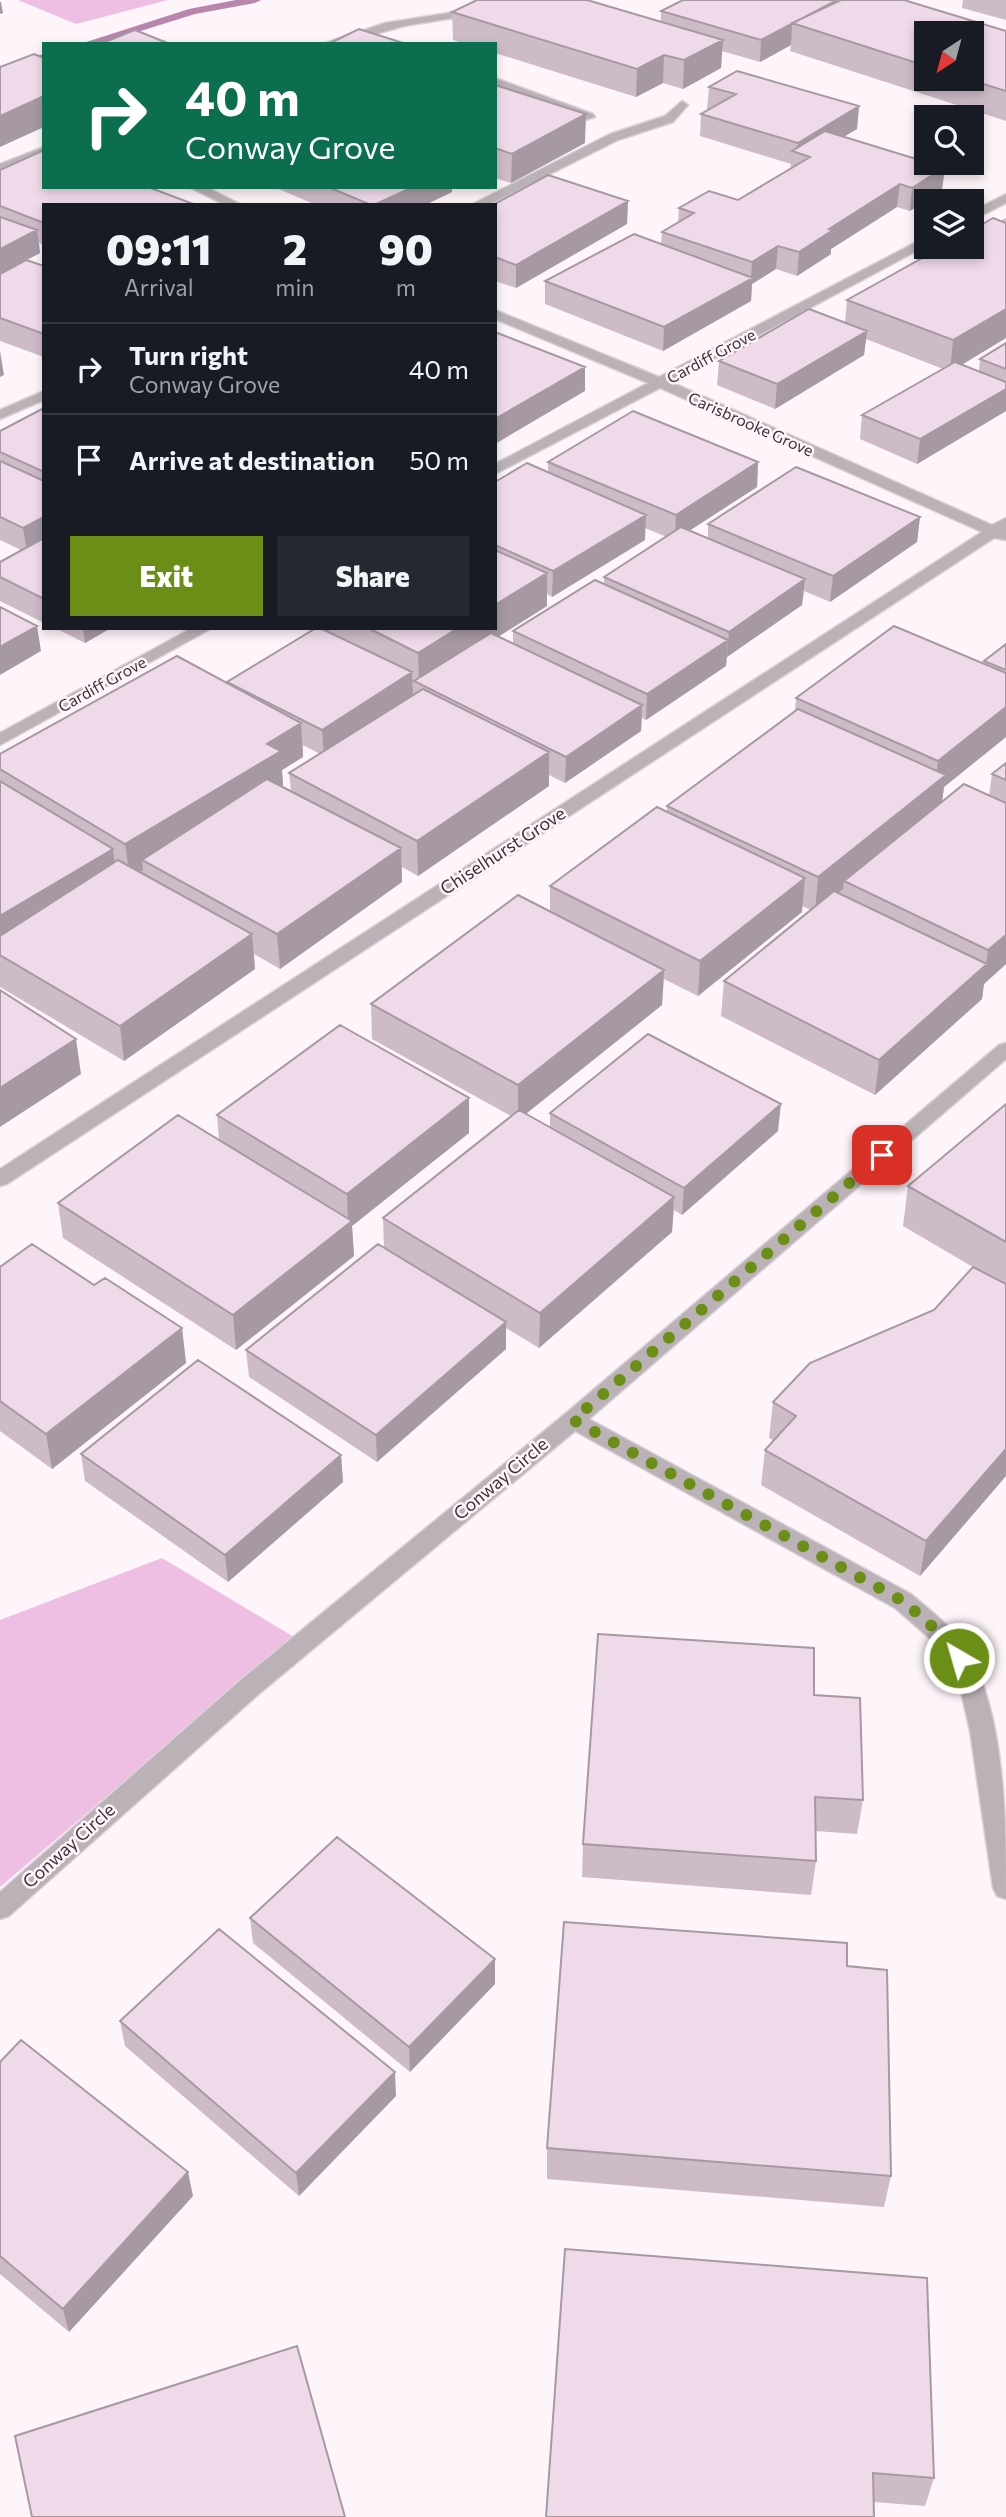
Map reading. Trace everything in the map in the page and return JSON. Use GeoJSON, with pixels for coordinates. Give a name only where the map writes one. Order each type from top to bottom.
{"type":"FeatureCollection","features":[{"type":"Feature","properties":{"kind":"street"},"geometry":{"type":"LineString","coordinates":[[335,42],[360,32],[413,19],[496,9]]}},
{"type":"Feature","properties":{"kind":"street"},"geometry":{"type":"LineString","coordinates":[[360,32],[381,40]]}},
{"type":"Feature","properties":{"kind":"street"},"geometry":{"type":"LineString","coordinates":[[497,83],[589,117]]}},
{"type":"Feature","properties":{"kind":"street"},"geometry":{"type":"LineString","coordinates":[[481,203],[614,137],[669,118],[682,105]]}},
{"type":"Feature","properties":{"kind":"street"},"geometry":{"type":"LineString","coordinates":[[0,168],[42,152]]}},
{"type":"Feature","properties":{"kind":"street"},"geometry":{"type":"LineString","coordinates":[[200,189],[231,203]]}},
{"type":"Feature","properties":{"kind":"street"},"geometry":{"type":"LineString","coordinates":[[984,210],[1006,198]]}},
{"type":"Feature","properties":{"kind":"street","name":"Cardiff Grove"},"geometry":{"type":"LineString","coordinates":[[497,469],[914,247]]}},
{"type":"Feature","properties":{"kind":"street","name":"Carisbrooke Grove"},"geometry":{"type":"LineString","coordinates":[[497,315],[1002,531]]}},
{"type":"Feature","properties":{"kind":"street"},"geometry":{"type":"LineString","coordinates":[[0,415],[42,396]]}},
{"type":"Feature","properties":{"kind":"street","name":"Chiselhurst Grove"},"geometry":{"type":"LineString","coordinates":[[0,1179],[1002,531]]}},
{"type":"Feature","properties":{"kind":"street","name":"Cardiff Grove"},"geometry":{"type":"LineString","coordinates":[[0,740],[200,630]]}},
{"type":"Feature","properties":{"kind":"street","name":"Conway Circle"},"geometry":{"type":"LineString","coordinates":[[0,1908],[251,1686],[573,1420],[1006,1049]]}},
{"type":"Feature","properties":{"kind":"street"},"geometry":{"type":"LineString","coordinates":[[573,1420],[863,1577],[903,1601],[942,1635],[959,1658],[971,1683],[982,1731],[1006,1888]]}},
{"type":"Feature","properties":{"kind":"shaded area"},"geometry":{"type":"Polygon","coordinates":[[[18,0],[168,0],[76,24],[18,0]]]}},
{"type":"Feature","properties":{"kind":"shaded area"},"geometry":{"type":"Polygon","coordinates":[[[162,1558],[294,1637],[0,1887],[0,1620],[162,1558]]]}},
{"type":"Feature","properties":{"kind":"building"},"geometry":{"type":"Polygon","coordinates":[[[477,0],[587,0],[723,40],[684,60],[664,55],[637,69],[452,12],[477,0]]]}},
{"type":"Feature","properties":{"kind":"building"},"geometry":{"type":"Polygon","coordinates":[[[683,0],[837,0],[761,40],[661,11],[683,0]]]}},
{"type":"Feature","properties":{"kind":"building"},"geometry":{"type":"Polygon","coordinates":[[[841,0],[904,0],[973,21],[914,21],[914,62],[792,23],[841,0]]]}},
{"type":"Feature","properties":{"kind":"building"},"geometry":{"type":"Polygon","coordinates":[[[984,24],[1006,31],[1006,91],[984,84],[984,24]]]}},
{"type":"Feature","properties":{"kind":"building"},"geometry":{"type":"Polygon","coordinates":[[[359,29],[400,42],[332,42],[359,29]]]}},
{"type":"Feature","properties":{"kind":"building"},"geometry":{"type":"Polygon","coordinates":[[[135,30],[165,42],[105,42],[135,30]]]}},
{"type":"Feature","properties":{"kind":"building"},"geometry":{"type":"Polygon","coordinates":[[[34,54],[42,57],[42,97],[0,116],[0,67],[34,54]]]}},
{"type":"Feature","properties":{"kind":"building"},"geometry":{"type":"Polygon","coordinates":[[[737,71],[859,106],[798,143],[701,114],[736,94],[709,87],[737,71]]]}},
{"type":"Feature","properties":{"kind":"building"},"geometry":{"type":"Polygon","coordinates":[[[497,86],[586,114],[512,154],[497,149],[497,86]]]}},
{"type":"Feature","properties":{"kind":"building"},"geometry":{"type":"Polygon","coordinates":[[[825,131],[914,158],[914,175],[932,175],[912,188],[900,184],[829,229],[833,230],[799,252],[778,246],[752,262],[662,232],[694,213],[679,208],[709,191],[738,200],[810,157],[792,151],[825,131]]]}},
{"type":"Feature","properties":{"kind":"building"},"geometry":{"type":"Polygon","coordinates":[[[42,151],[42,189],[153,189],[191,203],[42,203],[42,222],[0,206],[0,170],[42,151]]]}},
{"type":"Feature","properties":{"kind":"building"},"geometry":{"type":"Polygon","coordinates":[[[548,175],[628,201],[516,265],[497,258],[497,203],[548,175]]]}},
{"type":"Feature","properties":{"kind":"building"},"geometry":{"type":"Polygon","coordinates":[[[333,189],[409,189],[378,203],[366,203],[333,189]]]}},
{"type":"Feature","properties":{"kind":"building"},"geometry":{"type":"Polygon","coordinates":[[[0,217],[37,230],[0,249],[0,217]]]}},
{"type":"Feature","properties":{"kind":"building"},"geometry":{"type":"Polygon","coordinates":[[[993,218],[1006,223],[1006,309],[953,340],[847,300],[920,259],[984,259],[984,223],[993,218]]]}},
{"type":"Feature","properties":{"kind":"building"},"geometry":{"type":"Polygon","coordinates":[[[634,234],[753,278],[664,327],[545,281],[634,234]]]}},
{"type":"Feature","properties":{"kind":"building"},"geometry":{"type":"Polygon","coordinates":[[[26,260],[42,265],[42,333],[0,318],[0,274],[26,260]]]}},
{"type":"Feature","properties":{"kind":"building"},"geometry":{"type":"Polygon","coordinates":[[[809,309],[867,331],[777,384],[719,361],[809,309]]]}},
{"type":"Feature","properties":{"kind":"building"},"geometry":{"type":"Polygon","coordinates":[[[497,333],[585,367],[497,418],[497,333]]]}},
{"type":"Feature","properties":{"kind":"building"},"geometry":{"type":"Polygon","coordinates":[[[1006,343],[1006,369],[980,359],[1006,343]]]}},
{"type":"Feature","properties":{"kind":"building"},"geometry":{"type":"Polygon","coordinates":[[[955,362],[1006,382],[1006,389],[920,439],[862,415],[955,362]]]}},
{"type":"Feature","properties":{"kind":"building"},"geometry":{"type":"Polygon","coordinates":[[[42,409],[42,471],[0,452],[0,431],[42,409]]]}},
{"type":"Feature","properties":{"kind":"building"},"geometry":{"type":"Polygon","coordinates":[[[633,411],[758,462],[676,515],[548,462],[633,411]]]}},
{"type":"Feature","properties":{"kind":"building"},"geometry":{"type":"Polygon","coordinates":[[[0,461],[42,480],[42,518],[23,528],[0,517],[0,461]]]}},
{"type":"Feature","properties":{"kind":"building"},"geometry":{"type":"Polygon","coordinates":[[[527,463],[646,515],[553,571],[497,546],[497,481],[527,463]]]}},
{"type":"Feature","properties":{"kind":"building"},"geometry":{"type":"Polygon","coordinates":[[[796,467],[920,517],[833,576],[708,524],[796,467]]]}},
{"type":"Feature","properties":{"kind":"building"},"geometry":{"type":"Polygon","coordinates":[[[681,527],[805,579],[729,632],[604,577],[681,527]]]}},
{"type":"Feature","properties":{"kind":"building"},"geometry":{"type":"Polygon","coordinates":[[[42,539],[42,598],[0,577],[0,562],[42,539]]]}},
{"type":"Feature","properties":{"kind":"building"},"geometry":{"type":"Polygon","coordinates":[[[497,551],[547,573],[497,604],[497,551]]]}},
{"type":"Feature","properties":{"kind":"building"},"geometry":{"type":"Polygon","coordinates":[[[595,580],[728,640],[647,694],[513,631],[595,580]]]}},
{"type":"Feature","properties":{"kind":"building"},"geometry":{"type":"Polygon","coordinates":[[[0,607],[37,626],[0,647],[0,607]]]}},
{"type":"Feature","properties":{"kind":"building"},"geometry":{"type":"Polygon","coordinates":[[[894,626],[1006,673],[1006,707],[938,761],[796,698],[894,626]]]}},
{"type":"Feature","properties":{"kind":"building"},"geometry":{"type":"Polygon","coordinates":[[[313,630],[324,630],[412,672],[322,730],[227,682],[313,630]]]}},
{"type":"Feature","properties":{"kind":"building"},"geometry":{"type":"Polygon","coordinates":[[[372,630],[455,630],[418,653],[372,630]]]}},
{"type":"Feature","properties":{"kind":"building"},"geometry":{"type":"Polygon","coordinates":[[[491,633],[642,705],[566,757],[414,681],[491,633]]]}},
{"type":"Feature","properties":{"kind":"building"},"geometry":{"type":"Polygon","coordinates":[[[1006,644],[1006,670],[984,661],[1006,644]]]}},
{"type":"Feature","properties":{"kind":"building"},"geometry":{"type":"Polygon","coordinates":[[[177,656],[301,723],[267,744],[281,751],[125,844],[0,769],[0,754],[177,656]]]}},
{"type":"Feature","properties":{"kind":"building"},"geometry":{"type":"Polygon","coordinates":[[[423,689],[549,752],[417,841],[289,773],[423,689]]]}},
{"type":"Feature","properties":{"kind":"building"},"geometry":{"type":"Polygon","coordinates":[[[798,709],[946,775],[818,877],[667,806],[798,709]]]}},
{"type":"Feature","properties":{"kind":"building"},"geometry":{"type":"Polygon","coordinates":[[[1006,763],[1006,780],[992,774],[1006,763]]]}},
{"type":"Feature","properties":{"kind":"building"},"geometry":{"type":"Polygon","coordinates":[[[267,779],[401,848],[277,934],[142,860],[267,779]]]}},
{"type":"Feature","properties":{"kind":"building"},"geometry":{"type":"Polygon","coordinates":[[[0,781],[113,849],[0,916],[0,781]]]}},
{"type":"Feature","properties":{"kind":"building"},"geometry":{"type":"Polygon","coordinates":[[[964,784],[1006,803],[1006,935],[988,950],[844,881],[964,784]]]}},
{"type":"Feature","properties":{"kind":"building"},"geometry":{"type":"Polygon","coordinates":[[[657,807],[805,878],[700,961],[550,886],[657,807]]]}},
{"type":"Feature","properties":{"kind":"building"},"geometry":{"type":"Polygon","coordinates":[[[118,860],[252,934],[120,1026],[0,955],[0,936],[118,860]]]}},
{"type":"Feature","properties":{"kind":"building"},"geometry":{"type":"Polygon","coordinates":[[[834,891],[987,964],[879,1060],[724,981],[834,891]]]}},
{"type":"Feature","properties":{"kind":"building"},"geometry":{"type":"Polygon","coordinates":[[[518,895],[664,970],[518,1085],[371,1004],[518,895]]]}},
{"type":"Feature","properties":{"kind":"building"},"geometry":{"type":"Polygon","coordinates":[[[0,990],[76,1039],[0,1088],[0,990]]]}},
{"type":"Feature","properties":{"kind":"building"},"geometry":{"type":"Polygon","coordinates":[[[340,1025],[469,1098],[347,1194],[217,1115],[340,1025]]]}},
{"type":"Feature","properties":{"kind":"building"},"geometry":{"type":"Polygon","coordinates":[[[648,1034],[781,1104],[684,1188],[550,1113],[648,1034]]]}},
{"type":"Feature","properties":{"kind":"building"},"geometry":{"type":"Polygon","coordinates":[[[1006,1104],[1006,1242],[908,1186],[1006,1104]]]}},
{"type":"Feature","properties":{"kind":"building"},"geometry":{"type":"Polygon","coordinates":[[[519,1110],[674,1197],[540,1313],[383,1218],[519,1110]]]}},
{"type":"Feature","properties":{"kind":"building"},"geometry":{"type":"Polygon","coordinates":[[[178,1115],[352,1221],[233,1315],[58,1203],[178,1115]]]}},
{"type":"Feature","properties":{"kind":"building"},"geometry":{"type":"Polygon","coordinates":[[[32,1244],[94,1285],[105,1278],[182,1328],[46,1434],[0,1401],[0,1267],[32,1244]]]}},
{"type":"Feature","properties":{"kind":"building"},"geometry":{"type":"Polygon","coordinates":[[[378,1244],[506,1322],[376,1435],[246,1350],[378,1244]]]}},
{"type":"Feature","properties":{"kind":"building"},"geometry":{"type":"Polygon","coordinates":[[[973,1267],[1006,1284],[1006,1449],[926,1541],[765,1450],[796,1416],[773,1402],[810,1363],[934,1310],[973,1267]]]}},
{"type":"Feature","properties":{"kind":"building"},"geometry":{"type":"Polygon","coordinates":[[[198,1360],[341,1455],[225,1555],[81,1454],[198,1360]]]}},
{"type":"Feature","properties":{"kind":"building"},"geometry":{"type":"Polygon","coordinates":[[[598,1634],[814,1648],[814,1695],[860,1698],[863,1800],[815,1797],[816,1861],[583,1844],[598,1634]]]}},
{"type":"Feature","properties":{"kind":"building"},"geometry":{"type":"Polygon","coordinates":[[[337,1837],[495,1959],[409,2047],[250,1918],[337,1837]]]}},
{"type":"Feature","properties":{"kind":"building"},"geometry":{"type":"Polygon","coordinates":[[[564,1922],[847,1943],[847,1966],[887,1970],[891,2176],[547,2148],[564,1922]]]}},
{"type":"Feature","properties":{"kind":"building"},"geometry":{"type":"Polygon","coordinates":[[[219,1929],[395,2072],[296,2173],[120,2021],[219,1929]]]}},
{"type":"Feature","properties":{"kind":"building"},"geometry":{"type":"Polygon","coordinates":[[[21,2040],[188,2172],[63,2309],[0,2256],[0,2062],[21,2040]]]}},
{"type":"Feature","properties":{"kind":"building"},"geometry":{"type":"Polygon","coordinates":[[[565,2249],[927,2278],[934,2478],[873,2473],[874,2517],[546,2517],[565,2249]]]}},
{"type":"Feature","properties":{"kind":"building"},"geometry":{"type":"Polygon","coordinates":[[[297,2346],[345,2517],[32,2517],[15,2436],[297,2346]]]}},
{"type":"Feature","properties":{"kind":"waterway"},"geometry":{"type":"LineString","coordinates":[[92,42],[193,11],[255,0]]}},
{"type":"Feature","properties":{"kind":"waterway"},"geometry":{"type":"LineString","coordinates":[[0,70],[42,58]]}},
{"type":"Feature","properties":{"kind":"route"},"geometry":{"type":"LineString","coordinates":[[882,1155],[573,1420],[903,1601],[942,1635],[959,1658]]}}]}
